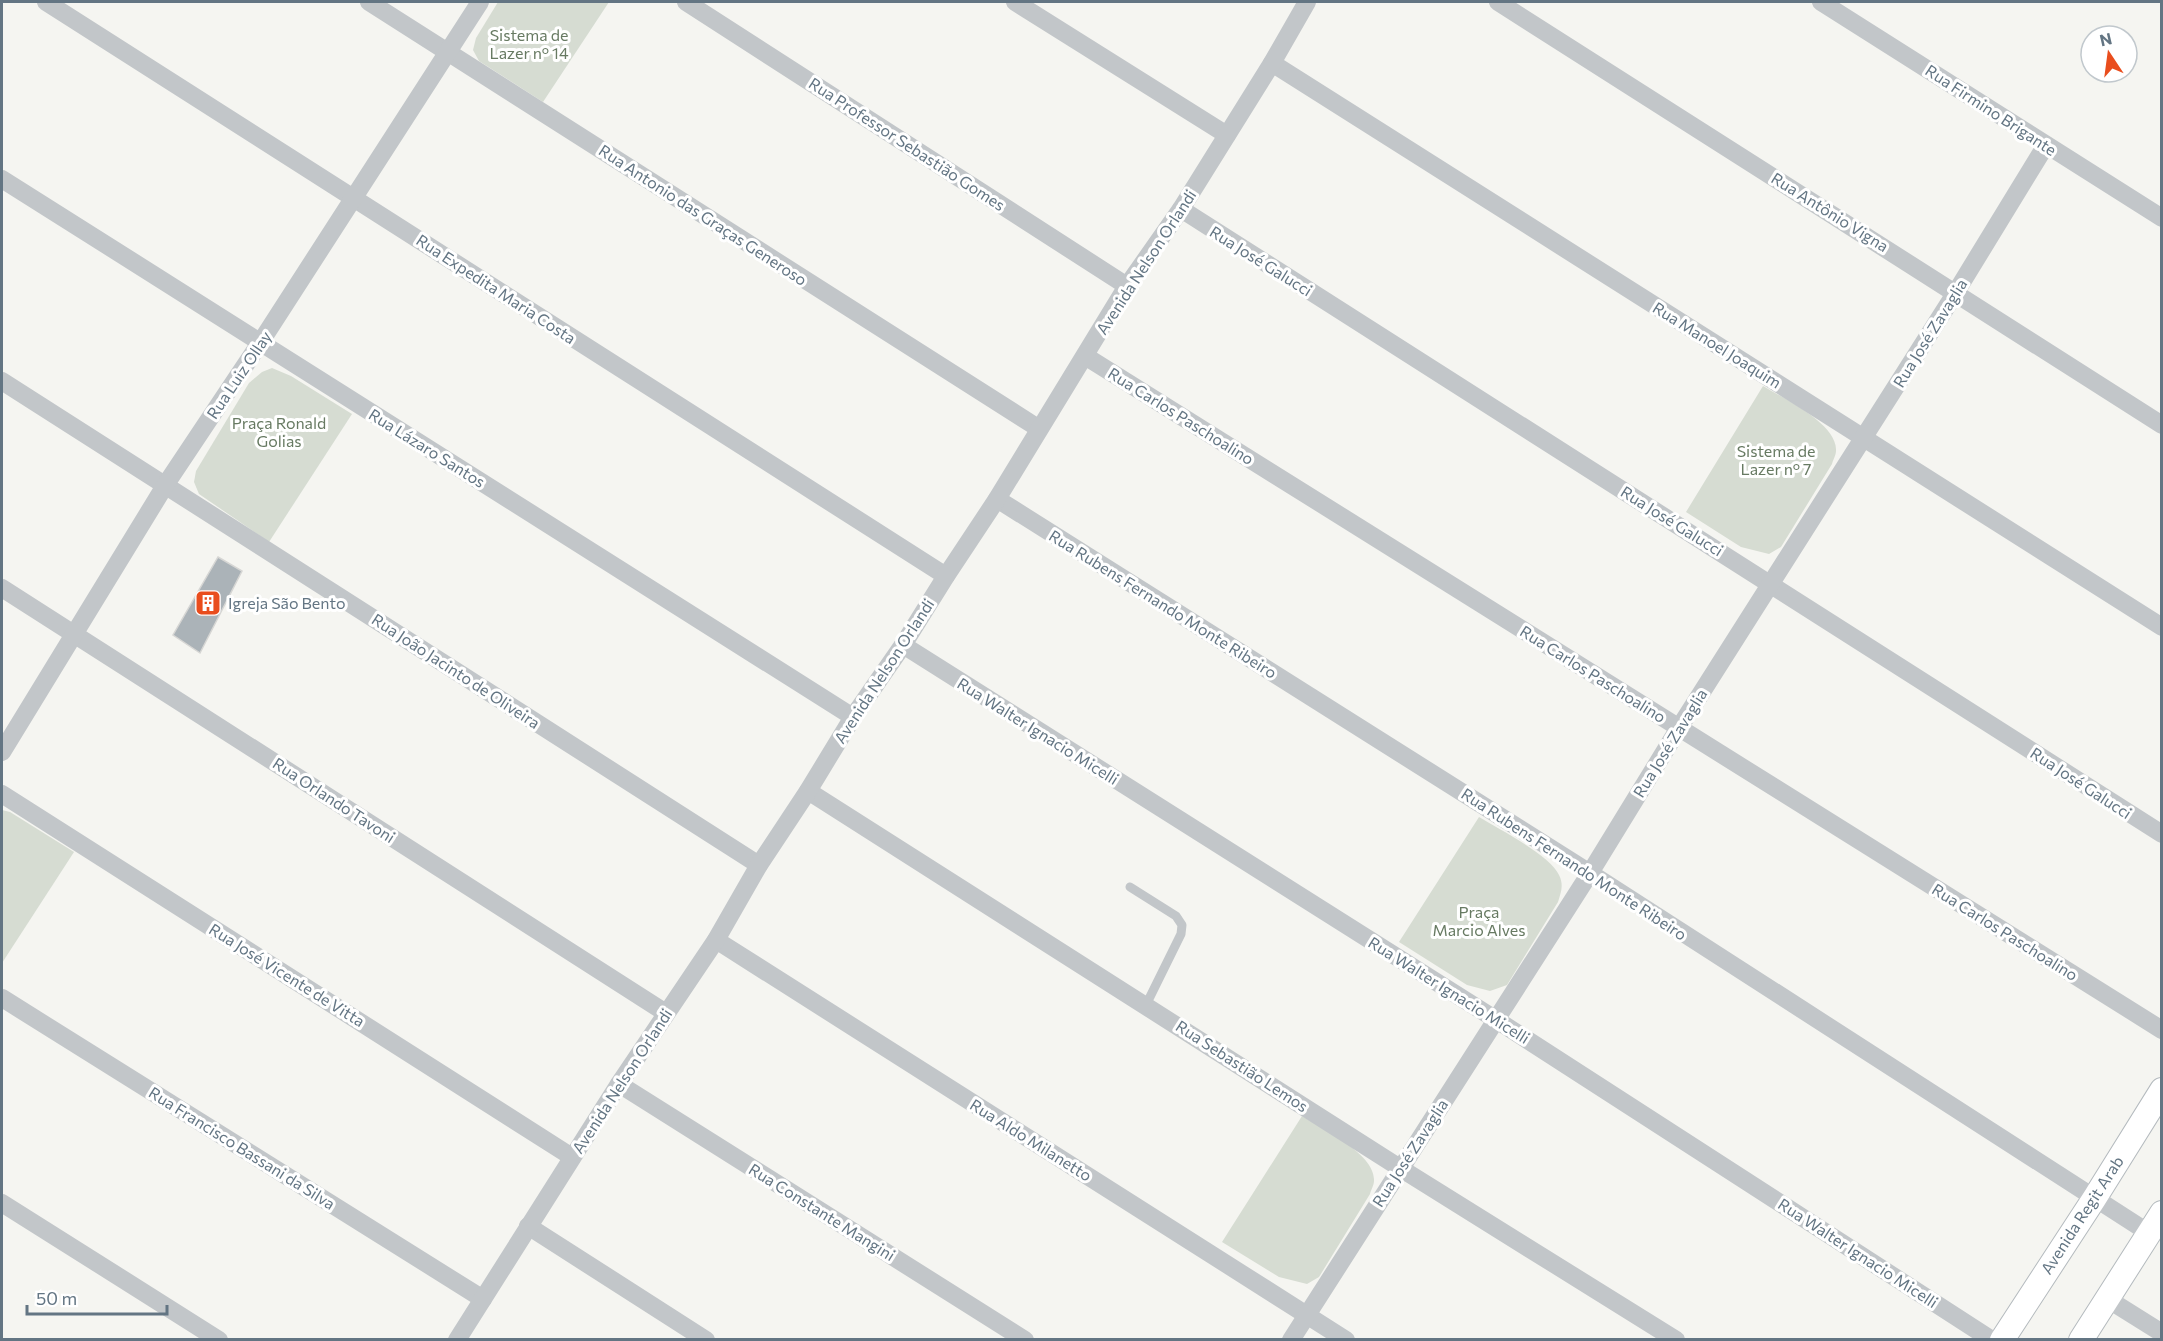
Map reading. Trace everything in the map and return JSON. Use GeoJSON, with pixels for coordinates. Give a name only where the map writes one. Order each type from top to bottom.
{"type":"FeatureCollection","features":[{"type":"Feature","properties":{"kind":"main road","name":"Avenida Regit Arab"},"geometry":{"type":"LineString","coordinates":[[2002,1340],[2162,1090]]}},
{"type":"Feature","properties":{"kind":"main road"},"geometry":{"type":"LineString","coordinates":[[2081,1340],[2155,1223]]}},
{"type":"Feature","properties":{"kind":"street","name":"Rua Expedita Maria Costa"},"geometry":{"type":"LineString","coordinates":[[46,2],[945,576]]}},
{"type":"Feature","properties":{"kind":"street","name":"Rua Antonio das Graças Generoso"},"geometry":{"type":"LineString","coordinates":[[369,2],[1038,428]]}},
{"type":"Feature","properties":{"kind":"street","name":"Rua Luiz Ollay"},"geometry":{"type":"LineString","coordinates":[[2,752],[166,484],[261,343],[480,2]]}},
{"type":"Feature","properties":{"kind":"street","name":"Rua Professor Sebastião Gomes"},"geometry":{"type":"LineString","coordinates":[[686,2],[1127,286]]}},
{"type":"Feature","properties":{"kind":"street"},"geometry":{"type":"LineString","coordinates":[[1015,2],[1227,135]]}},
{"type":"Feature","properties":{"kind":"street","name":"Avenida Nelson Orlandi"},"geometry":{"type":"LineString","coordinates":[[457,1340],[619,1084],[716,940],[759,865],[808,791],[852,717],[903,645],[945,576],[997,499],[1038,428],[1127,286],[1181,210],[1308,2]]}},
{"type":"Feature","properties":{"kind":"street","name":"Rua Antônio Vigna"},"geometry":{"type":"LineString","coordinates":[[1498,2],[2162,425]]}},
{"type":"Feature","properties":{"kind":"street","name":"Rua Firmino Brigante"},"geometry":{"type":"LineString","coordinates":[[1821,2],[2162,218]]}},
{"type":"Feature","properties":{"kind":"street","name":"Rua Manoel Joaquim"},"geometry":{"type":"LineString","coordinates":[[1272,63],[2162,627]]}},
{"type":"Feature","properties":{"kind":"street","name":"Rua José Zavaglia"},"geometry":{"type":"LineString","coordinates":[[1291,1340],[1590,873],[1678,728],[1864,438],[2046,145]]}},
{"type":"Feature","properties":{"kind":"street","name":"Rua Lázaro Santos"},"geometry":{"type":"LineString","coordinates":[[2,179],[852,717]]}},
{"type":"Feature","properties":{"kind":"street","name":"Rua José Galucci"},"geometry":{"type":"LineString","coordinates":[[1181,210],[2162,834]]}},
{"type":"Feature","properties":{"kind":"street","name":"Rua Carlos Paschoalino"},"geometry":{"type":"LineString","coordinates":[[1085,356],[2162,1030]]}},
{"type":"Feature","properties":{"kind":"street","name":"Rua João Jacinto de Oliveira"},"geometry":{"type":"LineString","coordinates":[[2,381],[759,865]]}},
{"type":"Feature","properties":{"kind":"street","name":"Rua Rubens Fernando Monte Ribeiro"},"geometry":{"type":"LineString","coordinates":[[997,499],[1590,873],[2094,1199],[2155,1223]]}},
{"type":"Feature","properties":{"kind":"street","name":"Rua Orlando Tavoni"},"geometry":{"type":"LineString","coordinates":[[2,588],[666,1013]]}},
{"type":"Feature","properties":{"kind":"street","name":"Rua Walter Ignacio Micelli"},"geometry":{"type":"LineString","coordinates":[[903,645],[1495,1019],[1992,1340]]}},
{"type":"Feature","properties":{"kind":"street","name":"Rua Sebastião Lemos"},"geometry":{"type":"LineString","coordinates":[[808,791],[1400,1168],[1676,1340]]}},
{"type":"Feature","properties":{"kind":"street","name":"Rua José Vicente de Vitta"},"geometry":{"type":"LineString","coordinates":[[2,794],[573,1157]]}},
{"type":"Feature","properties":{"kind":"street","name":"Rua Aldo Milanetto"},"geometry":{"type":"LineString","coordinates":[[716,940],[1346,1340]]}},
{"type":"Feature","properties":{"kind":"street","name":"Rua Francisco Bassani da Silva"},"geometry":{"type":"LineString","coordinates":[[2,998],[483,1299]]}},
{"type":"Feature","properties":{"kind":"street","name":"Rua Constante Mangini"},"geometry":{"type":"LineString","coordinates":[[619,1084],[1025,1340]]}},
{"type":"Feature","properties":{"kind":"street"},"geometry":{"type":"LineString","coordinates":[[2,1203],[219,1340]]}},
{"type":"Feature","properties":{"kind":"street"},"geometry":{"type":"LineString","coordinates":[[528,1226],[706,1340]]}},
{"type":"Feature","properties":{"kind":"street"},"geometry":{"type":"LineString","coordinates":[[2106,1298],[2162,1333]]}},
{"type":"Feature","properties":{"kind":"lane"},"geometry":{"type":"LineString","coordinates":[[1130,887],[1176,916],[1182,924],[1181,934],[1146,1005]]}},
{"type":"Feature","properties":{"kind":"green space","name":"Sistema de Lazer nº 14"},"geometry":{"type":"Polygon","coordinates":[[[498,2],[609,2],[543,102],[479,61],[473,50],[476,38],[498,2]]]}},
{"type":"Feature","properties":{"kind":"green space","name":"Praça Ronald Golias"},"geometry":{"type":"Polygon","coordinates":[[[272,368],[291,376],[352,414],[269,542],[199,494],[194,482],[196,471],[249,383],[262,372],[272,368]]]}},
{"type":"Feature","properties":{"kind":"green space","name":"Sistema de Lazer nº 7"},"geometry":{"type":"Polygon","coordinates":[[[1763,386],[1819,422],[1834,441],[1836,451],[1832,464],[1781,547],[1769,554],[1741,547],[1686,512],[1763,386]]]}},
{"type":"Feature","properties":{"kind":"green space"},"geometry":{"type":"Polygon","coordinates":[[[2,810],[10,812],[74,852],[2,963],[2,810]]]}},
{"type":"Feature","properties":{"kind":"green space","name":"Praça Marcio Alves"},"geometry":{"type":"Polygon","coordinates":[[[1479,817],[1524,843],[1546,860],[1559,875],[1562,885],[1558,902],[1507,985],[1490,991],[1467,985],[1399,942],[1479,817]]]}},
{"type":"Feature","properties":{"kind":"green space"},"geometry":{"type":"Polygon","coordinates":[[[1302,1116],[1357,1152],[1372,1171],[1374,1181],[1370,1194],[1319,1277],[1307,1284],[1279,1277],[1222,1242],[1302,1116]]]}},
{"type":"Feature","properties":{"kind":"building","name":"Igreja São Bento"},"geometry":{"type":"Polygon","coordinates":[[[218,557],[242,571],[200,653],[173,635],[218,557]]]}},
{"type":"Feature","properties":{"kind":"place","name":"Igreja São Bento"},"geometry":{"type":"Point","coordinates":[208,603]}}]}
